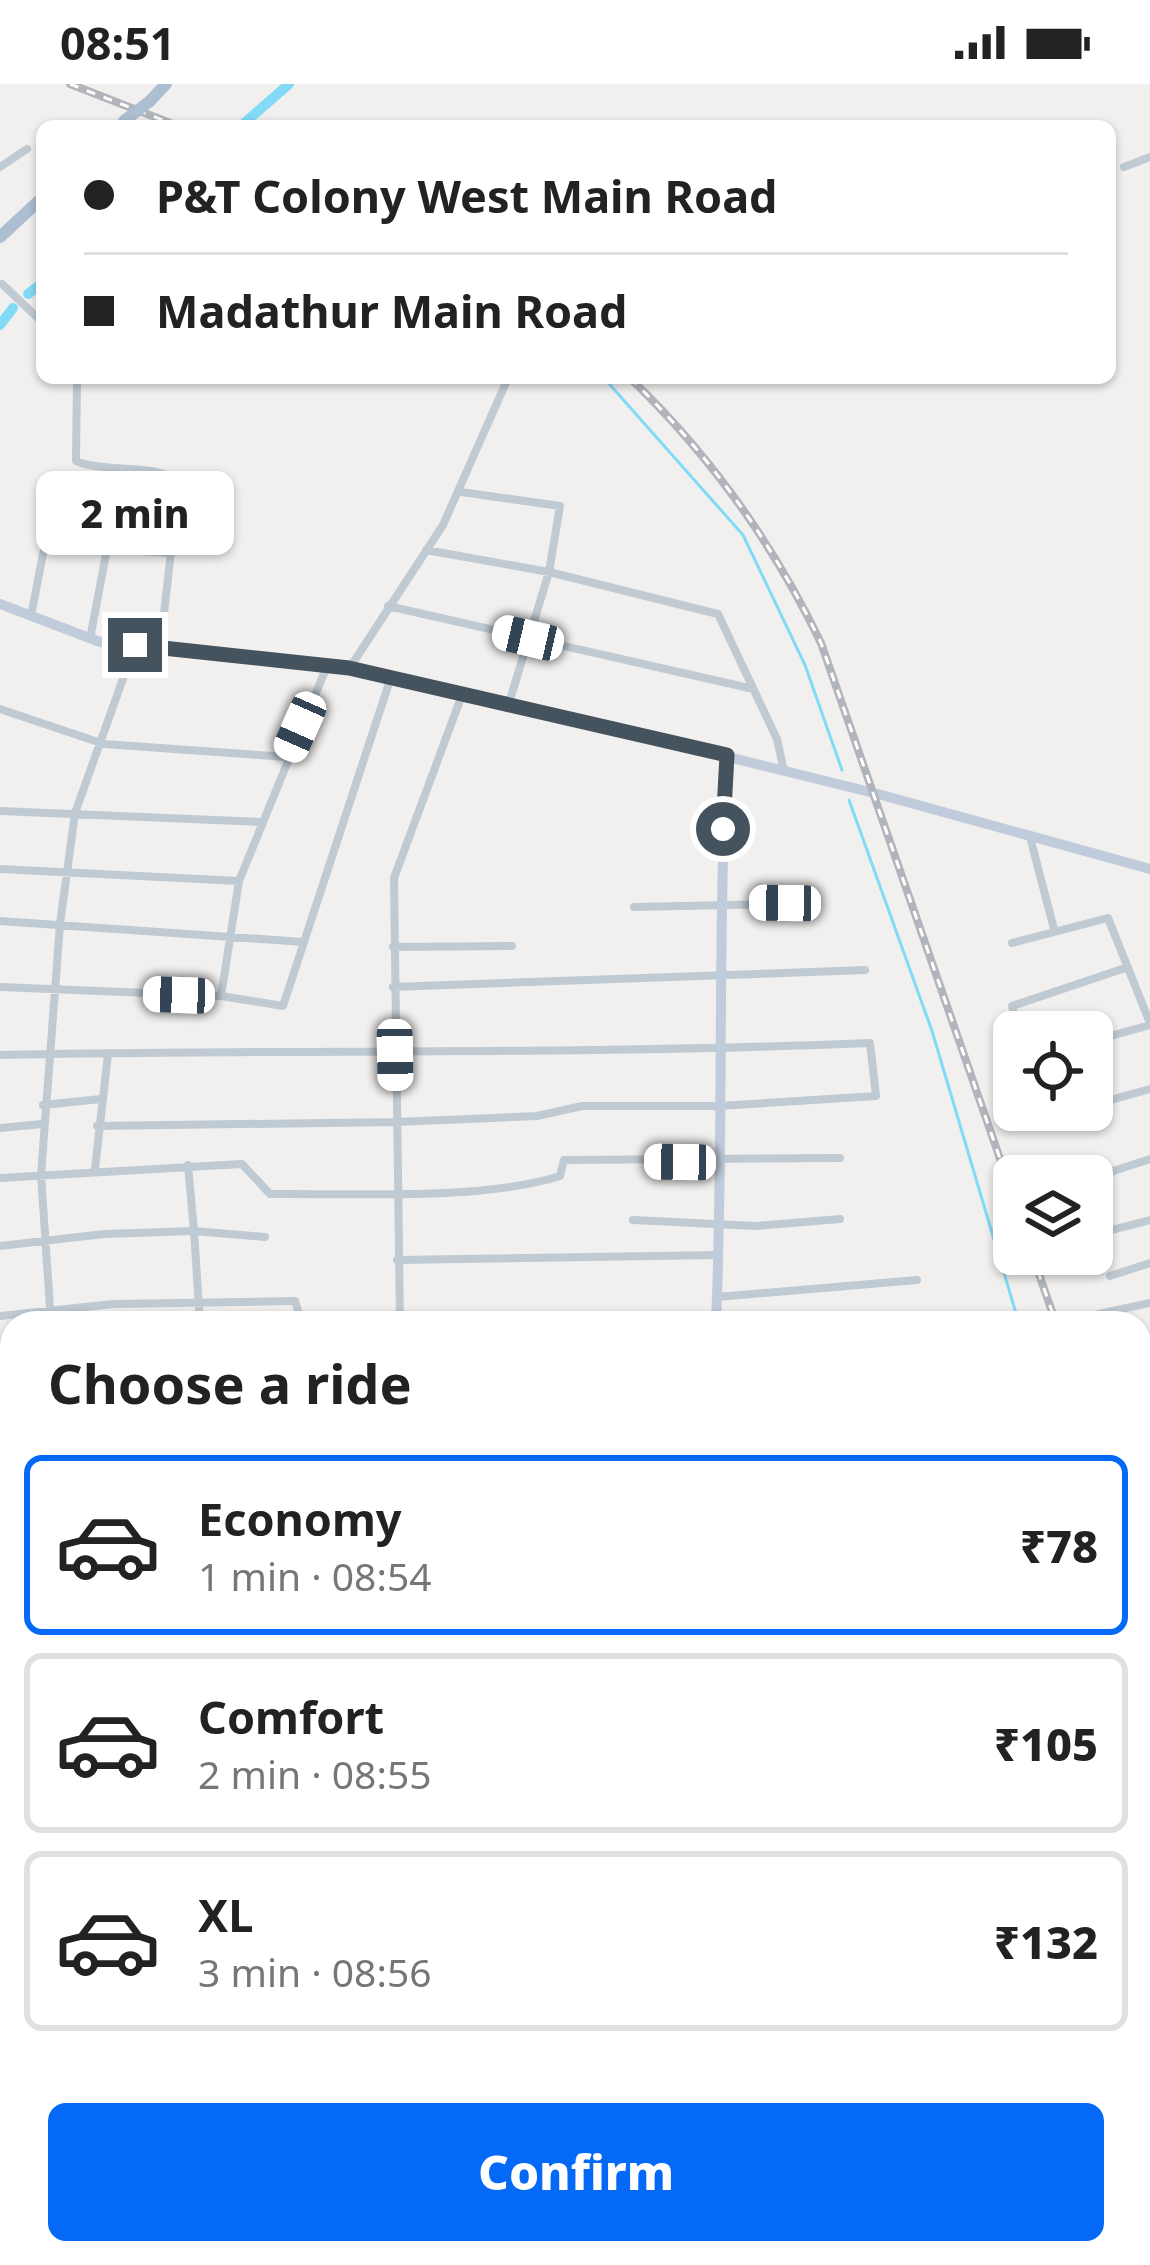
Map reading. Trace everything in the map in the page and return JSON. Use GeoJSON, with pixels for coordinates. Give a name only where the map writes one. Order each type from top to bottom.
{"type":"FeatureCollection","features":[{"type":"Feature","properties":{"kind":"main road"},"geometry":{"type":"LineString","coordinates":[[126,120],[166,84]]}},
{"type":"Feature","properties":{"kind":"main road"},"geometry":{"type":"LineString","coordinates":[[0,237],[36,204]]}},
{"type":"Feature","properties":{"kind":"street"},"geometry":{"type":"LineString","coordinates":[[0,167],[27,149]]}},
{"type":"Feature","properties":{"kind":"street"},"geometry":{"type":"LineString","coordinates":[[1124,167],[1150,157]]}},
{"type":"Feature","properties":{"kind":"street"},"geometry":{"type":"LineString","coordinates":[[2,284],[36,316]]}},
{"type":"Feature","properties":{"kind":"street"},"geometry":{"type":"LineString","coordinates":[[77,384],[76,460],[94,468],[167,473],[178,481],[160,649]]}},
{"type":"Feature","properties":{"kind":"street"},"geometry":{"type":"LineString","coordinates":[[349,668],[461,491],[506,384]]}},
{"type":"Feature","properties":{"kind":"street"},"geometry":{"type":"LineString","coordinates":[[461,491],[560,506],[549,572],[508,703]]}},
{"type":"Feature","properties":{"kind":"street"},"geometry":{"type":"LineString","coordinates":[[31,617],[49,523],[107,549],[172,553]]}},
{"type":"Feature","properties":{"kind":"street"},"geometry":{"type":"LineString","coordinates":[[90,639],[107,549]]}},
{"type":"Feature","properties":{"kind":"street"},"geometry":{"type":"LineString","coordinates":[[426,550],[549,572],[718,614],[728,626],[749,688],[777,739],[784,771]]}},
{"type":"Feature","properties":{"kind":"street"},"geometry":{"type":"LineString","coordinates":[[0,604],[90,639],[349,668],[508,703],[727,755],[1150,869]]}},
{"type":"Feature","properties":{"kind":"street"},"geometry":{"type":"LineString","coordinates":[[388,607],[749,688]]}},
{"type":"Feature","properties":{"kind":"street"},"geometry":{"type":"LineString","coordinates":[[49,1309],[41,1241],[42,1124],[60,924],[75,813],[104,744],[135,645]]}},
{"type":"Feature","properties":{"kind":"street"},"geometry":{"type":"LineString","coordinates":[[221,996],[239,881],[327,666]]}},
{"type":"Feature","properties":{"kind":"street"},"geometry":{"type":"LineString","coordinates":[[0,987],[221,996],[283,1006],[391,677]]}},
{"type":"Feature","properties":{"kind":"street"},"geometry":{"type":"LineString","coordinates":[[400,1311],[394,878],[462,695]]}},
{"type":"Feature","properties":{"kind":"street"},"geometry":{"type":"LineString","coordinates":[[0,709],[104,744],[286,757]]}},
{"type":"Feature","properties":{"kind":"street"},"geometry":{"type":"LineString","coordinates":[[717,1311],[723,974],[719,902],[727,755]]}},
{"type":"Feature","properties":{"kind":"street"},"geometry":{"type":"LineString","coordinates":[[0,811],[260,822]]}},
{"type":"Feature","properties":{"kind":"street"},"geometry":{"type":"LineString","coordinates":[[1030,838],[1054,929]]}},
{"type":"Feature","properties":{"kind":"street"},"geometry":{"type":"LineString","coordinates":[[0,869],[239,881]]}},
{"type":"Feature","properties":{"kind":"street"},"geometry":{"type":"LineString","coordinates":[[634,907],[817,903]]}},
{"type":"Feature","properties":{"kind":"street"},"geometry":{"type":"LineString","coordinates":[[1012,943],[1108,918],[1150,1024],[1113,1035]]}},
{"type":"Feature","properties":{"kind":"street"},"geometry":{"type":"LineString","coordinates":[[0,921],[303,942]]}},
{"type":"Feature","properties":{"kind":"street"},"geometry":{"type":"LineString","coordinates":[[393,946],[512,946]]}},
{"type":"Feature","properties":{"kind":"street"},"geometry":{"type":"LineString","coordinates":[[1014,1011],[1012,1006],[1128,968]]}},
{"type":"Feature","properties":{"kind":"street"},"geometry":{"type":"LineString","coordinates":[[393,987],[865,970]]}},
{"type":"Feature","properties":{"kind":"street"},"geometry":{"type":"LineString","coordinates":[[0,1054],[395,1055],[551,1046],[721,1049],[870,1043],[876,1096],[719,1106],[581,1106],[537,1116],[396,1122],[98,1126]]}},
{"type":"Feature","properties":{"kind":"street"},"geometry":{"type":"LineString","coordinates":[[94,1168],[108,1054]]}},
{"type":"Feature","properties":{"kind":"street"},"geometry":{"type":"LineString","coordinates":[[1113,1099],[1150,1089]]}},
{"type":"Feature","properties":{"kind":"street"},"geometry":{"type":"LineString","coordinates":[[43,1105],[100,1099]]}},
{"type":"Feature","properties":{"kind":"street"},"geometry":{"type":"LineString","coordinates":[[0,1128],[42,1124]]}},
{"type":"Feature","properties":{"kind":"street"},"geometry":{"type":"LineString","coordinates":[[0,1178],[94,1168],[242,1164],[270,1194],[401,1192],[536,1184],[560,1176],[564,1160],[840,1158]]}},
{"type":"Feature","properties":{"kind":"street"},"geometry":{"type":"LineString","coordinates":[[1113,1171],[1150,1159]]}},
{"type":"Feature","properties":{"kind":"street"},"geometry":{"type":"LineString","coordinates":[[188,1165],[199,1311]]}},
{"type":"Feature","properties":{"kind":"street"},"geometry":{"type":"LineString","coordinates":[[633,1220],[717,1224],[840,1219]]}},
{"type":"Feature","properties":{"kind":"street"},"geometry":{"type":"LineString","coordinates":[[1113,1230],[1150,1220]]}},
{"type":"Feature","properties":{"kind":"street"},"geometry":{"type":"LineString","coordinates":[[0,1246],[194,1231],[265,1237]]}},
{"type":"Feature","properties":{"kind":"street"},"geometry":{"type":"LineString","coordinates":[[398,1260],[718,1255]]}},
{"type":"Feature","properties":{"kind":"street"},"geometry":{"type":"LineString","coordinates":[[1110,1276],[1150,1263]]}},
{"type":"Feature","properties":{"kind":"street"},"geometry":{"type":"LineString","coordinates":[[718,1297],[917,1280]]}},
{"type":"Feature","properties":{"kind":"street"},"geometry":{"type":"LineString","coordinates":[[35,1311],[295,1301],[298,1311]]}},
{"type":"Feature","properties":{"kind":"street"},"geometry":{"type":"LineString","coordinates":[[1113,1311],[1150,1303]]}},
{"type":"Feature","properties":{"kind":"waterway"},"geometry":{"type":"LineString","coordinates":[[248,120],[289,84]]}},
{"type":"Feature","properties":{"kind":"waterway"},"geometry":{"type":"LineString","coordinates":[[28,294],[36,288]]}},
{"type":"Feature","properties":{"kind":"waterway"},"geometry":{"type":"LineString","coordinates":[[0,325],[13,308]]}},
{"type":"Feature","properties":{"kind":"waterway"},"geometry":{"type":"LineString","coordinates":[[609,384],[743,535],[805,665],[842,770]]}},
{"type":"Feature","properties":{"kind":"waterway"},"geometry":{"type":"LineString","coordinates":[[849,800],[932,1031],[1015,1311]]}},
{"type":"Feature","properties":{"kind":"railway"},"geometry":{"type":"LineString","coordinates":[[70,84],[163,120]]}},
{"type":"Feature","properties":{"kind":"railway"},"geometry":{"type":"LineString","coordinates":[[636,384],[738,502],[821,643],[999,1155]]}},
{"type":"Feature","properties":{"kind":"railway"},"geometry":{"type":"LineString","coordinates":[[1039,1275],[1052,1311]]}},
{"type":"Feature","properties":{"kind":"route"},"geometry":{"type":"LineString","coordinates":[[135,645],[349,668],[727,755],[723,829]]}}]}
